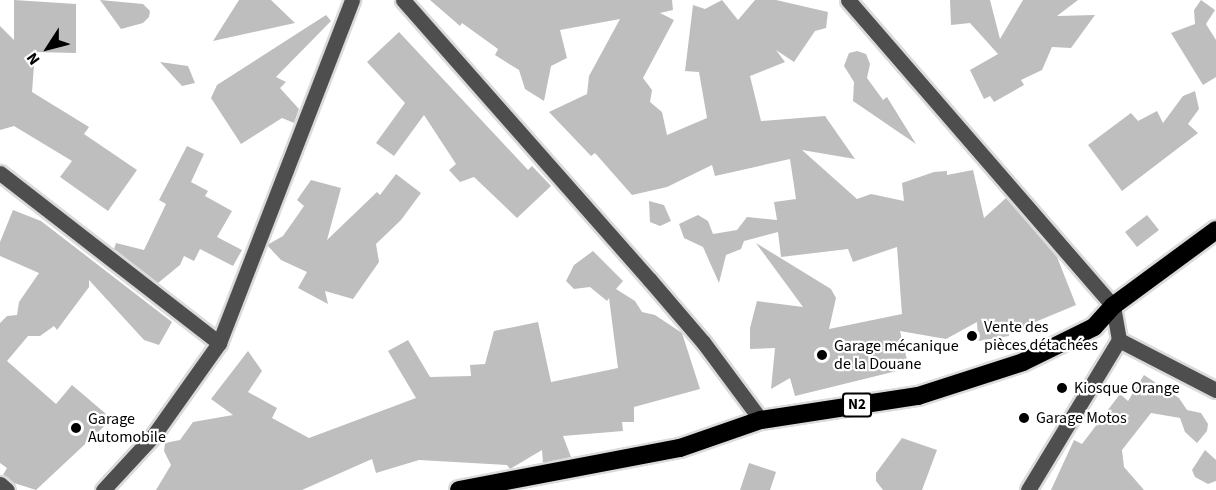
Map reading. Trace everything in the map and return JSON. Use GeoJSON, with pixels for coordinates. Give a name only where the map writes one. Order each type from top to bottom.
{"type":"FeatureCollection","features":[{"type":"Feature","properties":{"kind":"highway","name":"N2"},"geometry":{"type":"LineString","coordinates":[[459,490],[680,448],[761,420],[918,396],[1057,349],[1094,327],[1113,306],[1216,230]]}},
{"type":"Feature","properties":{"kind":"street"},"geometry":{"type":"LineString","coordinates":[[104,490],[153,436],[219,343],[352,0]]}},
{"type":"Feature","properties":{"kind":"street"},"geometry":{"type":"LineString","coordinates":[[403,0],[680,315],[761,420]]}},
{"type":"Feature","properties":{"kind":"street"},"geometry":{"type":"LineString","coordinates":[[848,0],[1113,306],[1119,340],[1028,490]]}},
{"type":"Feature","properties":{"kind":"street"},"geometry":{"type":"LineString","coordinates":[[0,174],[219,343]]}},
{"type":"Feature","properties":{"kind":"street"},"geometry":{"type":"LineString","coordinates":[[1119,340],[1216,390]]}},
{"type":"Feature","properties":{"kind":"street"},"geometry":{"type":"LineString","coordinates":[[0,484],[7,490]]}},
{"type":"Feature","properties":{"kind":"building"},"geometry":{"type":"Polygon","coordinates":[[[14,0],[76,4],[76,53],[35,52],[32,92],[89,127],[84,134],[137,170],[108,211],[60,177],[72,161],[14,126],[0,130],[0,26],[14,40],[14,0]]]}},
{"type":"Feature","properties":{"kind":"building"},"geometry":{"type":"Polygon","coordinates":[[[100,0],[143,4],[150,11],[149,17],[143,23],[121,29],[100,0]]]}},
{"type":"Feature","properties":{"kind":"building"},"geometry":{"type":"Polygon","coordinates":[[[239,0],[271,0],[295,23],[213,41],[239,0]]]}},
{"type":"Feature","properties":{"kind":"building"},"geometry":{"type":"Polygon","coordinates":[[[430,0],[672,0],[673,10],[660,13],[674,20],[643,78],[652,90],[650,102],[662,112],[667,135],[707,118],[699,72],[685,71],[693,5],[705,9],[722,0],[738,20],[755,0],[776,0],[828,12],[826,28],[815,31],[794,62],[776,50],[785,62],[750,76],[761,121],[825,116],[855,159],[802,150],[857,199],[871,194],[904,201],[902,183],[934,172],[947,171],[947,175],[973,170],[984,218],[1006,198],[1057,257],[1076,305],[1009,333],[1009,336],[978,341],[977,322],[946,339],[900,331],[909,368],[795,396],[790,378],[771,389],[775,348],[750,349],[750,328],[757,301],[803,307],[756,243],[831,289],[836,298],[829,329],[902,314],[897,247],[853,262],[848,249],[781,257],[778,232],[744,241],[741,249],[726,255],[719,283],[703,247],[684,238],[679,224],[698,215],[708,221],[713,234],[737,230],[747,217],[777,220],[774,202],[796,199],[790,159],[715,176],[712,165],[667,187],[632,195],[595,153],[591,156],[549,112],[587,94],[589,76],[620,19],[560,30],[567,58],[551,66],[544,101],[525,89],[519,70],[495,55],[498,49],[462,23],[460,26],[430,0]]]}},
{"type":"Feature","properties":{"kind":"building"},"geometry":{"type":"Polygon","coordinates":[[[950,0],[990,0],[1000,39],[1023,0],[1078,0],[1057,16],[1095,15],[1071,48],[1052,47],[1042,70],[1021,80],[1024,85],[994,102],[990,96],[984,99],[970,70],[998,54],[970,23],[951,25],[950,0]]]}},
{"type":"Feature","properties":{"kind":"building"},"geometry":{"type":"Polygon","coordinates":[[[1201,0],[1215,10],[1206,24],[1216,40],[1216,77],[1203,85],[1171,33],[1195,24],[1194,10],[1201,0]]]}},
{"type":"Feature","properties":{"kind":"building"},"geometry":{"type":"Polygon","coordinates":[[[326,15],[331,21],[276,77],[286,82],[280,88],[299,109],[294,123],[282,118],[241,144],[211,98],[217,85],[326,15]]]}},
{"type":"Feature","properties":{"kind":"building"},"geometry":{"type":"Polygon","coordinates":[[[399,32],[528,170],[532,166],[551,186],[517,218],[474,177],[460,182],[449,170],[456,164],[424,115],[394,156],[376,143],[405,103],[367,62],[399,32]]]}},
{"type":"Feature","properties":{"kind":"building"},"geometry":{"type":"Polygon","coordinates":[[[857,51],[866,54],[870,64],[867,78],[883,100],[887,97],[916,144],[853,101],[854,82],[844,66],[849,53],[857,51]]]}},
{"type":"Feature","properties":{"kind":"building"},"geometry":{"type":"Polygon","coordinates":[[[160,62],[188,66],[195,83],[182,86],[160,62]]]}},
{"type":"Feature","properties":{"kind":"building"},"geometry":{"type":"Polygon","coordinates":[[[1195,91],[1199,109],[1188,124],[1198,133],[1122,191],[1088,145],[1131,113],[1138,121],[1157,111],[1163,123],[1183,96],[1195,91]]]}},
{"type":"Feature","properties":{"kind":"building"},"geometry":{"type":"Polygon","coordinates":[[[187,146],[204,154],[191,182],[208,191],[205,196],[232,211],[217,237],[242,250],[233,266],[200,249],[194,261],[184,256],[180,265],[158,283],[114,249],[116,243],[144,250],[166,204],[159,200],[187,146]]]}},
{"type":"Feature","properties":{"kind":"building"},"geometry":{"type":"Polygon","coordinates":[[[396,174],[421,193],[401,220],[376,244],[379,262],[353,299],[325,291],[328,304],[298,288],[307,272],[281,260],[267,245],[283,236],[304,206],[297,200],[311,180],[341,188],[327,240],[377,192],[380,195],[396,174]]]}},
{"type":"Feature","properties":{"kind":"building"},"geometry":{"type":"Polygon","coordinates":[[[649,201],[664,205],[671,221],[660,226],[650,222],[649,201]]]}},
{"type":"Feature","properties":{"kind":"building"},"geometry":{"type":"Polygon","coordinates":[[[13,210],[41,221],[172,322],[159,345],[144,340],[89,280],[89,287],[57,330],[54,326],[40,336],[28,336],[7,361],[56,404],[72,385],[112,419],[36,490],[14,483],[3,475],[7,468],[0,463],[0,323],[7,316],[17,315],[19,302],[39,273],[0,256],[0,242],[13,210]]]}},
{"type":"Feature","properties":{"kind":"building"},"geometry":{"type":"Polygon","coordinates":[[[1147,215],[1159,230],[1137,247],[1125,232],[1147,215]]]}},
{"type":"Feature","properties":{"kind":"building"},"geometry":{"type":"Polygon","coordinates":[[[593,251],[623,281],[616,289],[635,301],[642,312],[655,315],[682,333],[700,389],[634,407],[634,422],[622,422],[623,431],[563,436],[571,457],[543,463],[542,450],[510,469],[507,465],[419,460],[376,473],[372,459],[302,490],[156,490],[171,465],[164,451],[165,443],[180,440],[193,422],[233,415],[211,399],[248,351],[262,371],[248,392],[277,408],[272,418],[309,438],[416,398],[388,351],[408,340],[430,377],[471,376],[470,365],[485,364],[494,331],[538,322],[551,382],[618,368],[609,298],[607,301],[590,287],[574,289],[566,281],[574,265],[593,251]]]}},
{"type":"Feature","properties":{"kind":"building"},"geometry":{"type":"Polygon","coordinates":[[[1144,375],[1179,398],[1187,410],[1201,413],[1208,424],[1207,431],[1197,443],[1185,432],[1180,418],[1151,413],[1122,450],[1124,467],[1144,490],[1051,490],[1074,440],[1082,444],[1120,394],[1128,401],[1144,375]]]}},
{"type":"Feature","properties":{"kind":"building"},"geometry":{"type":"Polygon","coordinates":[[[902,438],[937,450],[922,490],[883,490],[876,481],[876,473],[902,438]]]}},
{"type":"Feature","properties":{"kind":"building"},"geometry":{"type":"Polygon","coordinates":[[[1205,450],[1216,460],[1216,481],[1208,484],[1195,477],[1192,470],[1205,450]]]}},
{"type":"Feature","properties":{"kind":"building"},"geometry":{"type":"Polygon","coordinates":[[[749,463],[776,472],[770,490],[740,490],[749,463]]]}},
{"type":"Feature","properties":{"kind":"place","name":"Vente des pièces détachées"},"geometry":{"type":"Point","coordinates":[972,336]}},
{"type":"Feature","properties":{"kind":"place","name":"Garage mécanique de la Douane"},"geometry":{"type":"Point","coordinates":[822,355]}},
{"type":"Feature","properties":{"kind":"place","name":"Kiosque Orange"},"geometry":{"type":"Point","coordinates":[1062,388]}},
{"type":"Feature","properties":{"kind":"place","name":"Garage Motos"},"geometry":{"type":"Point","coordinates":[1024,418]}},
{"type":"Feature","properties":{"kind":"place","name":"Garage Automobile"},"geometry":{"type":"Point","coordinates":[76,428]}}]}
